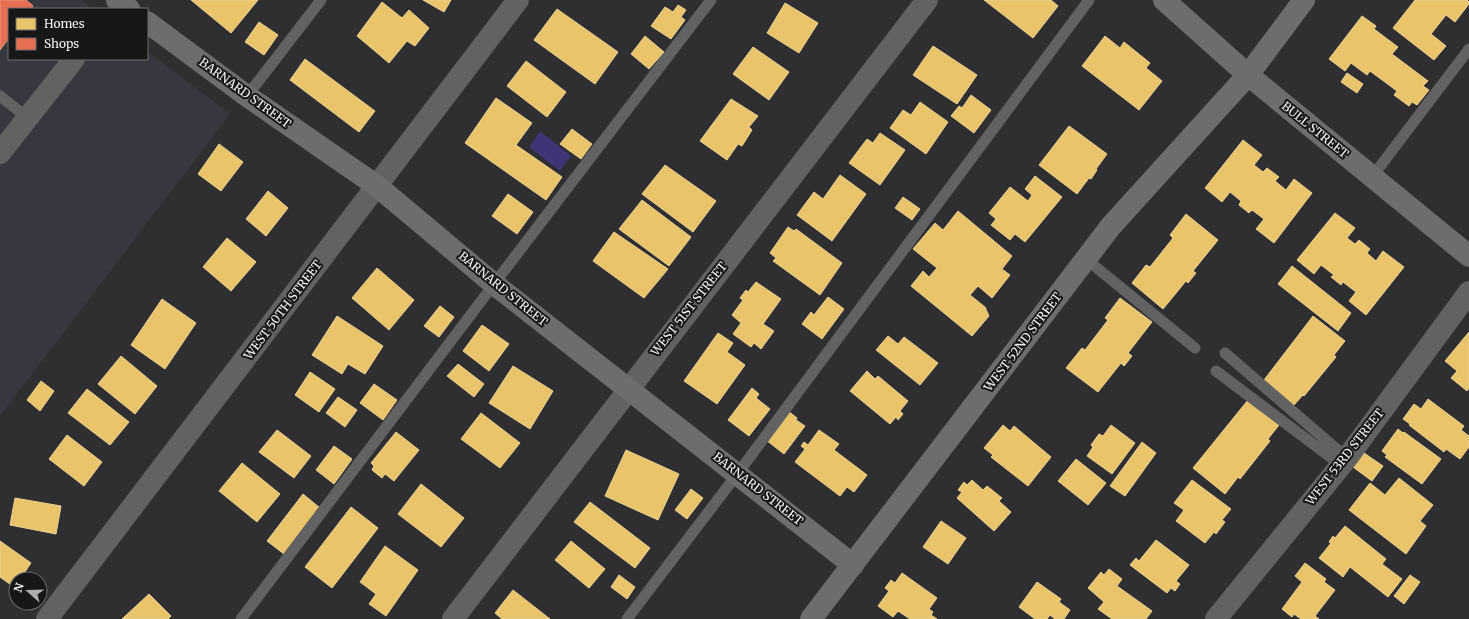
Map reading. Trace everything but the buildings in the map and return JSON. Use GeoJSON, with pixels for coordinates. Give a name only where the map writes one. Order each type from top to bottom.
{"type":"FeatureCollection","features":[{"type":"Feature","properties":{"kind":"street","name":"WEST 50TH STREET"},"geometry":{"type":"LineString","coordinates":[[47,619],[518,0]]}},
{"type":"Feature","properties":{"kind":"street","name":"WEST 51ST STREET"},"geometry":{"type":"LineString","coordinates":[[453,619],[926,0]]}},
{"type":"Feature","properties":{"kind":"street","name":"BULL STREET"},"geometry":{"type":"LineString","coordinates":[[1164,0],[1248,75],[1469,256]]}},
{"type":"Feature","properties":{"kind":"street","name":"WEST 52ND STREET"},"geometry":{"type":"LineString","coordinates":[[811,619],[1111,226],[1248,75],[1304,0]]}},
{"type":"Feature","properties":{"kind":"street","name":"BARNARD STREET"},"geometry":{"type":"LineString","coordinates":[[148,23],[247,96],[377,186],[494,284],[853,564]]}},
{"type":"Feature","properties":{"kind":"street"},"geometry":{"type":"LineString","coordinates":[[0,153],[73,60]]}},
{"type":"Feature","properties":{"kind":"street","name":"WEST 53RD STREET"},"geometry":{"type":"LineString","coordinates":[[1216,619],[1344,461],[1469,292]]}},
{"type":"Feature","properties":{"kind":"lane"},"geometry":{"type":"LineString","coordinates":[[247,96],[321,0]]}},
{"type":"Feature","properties":{"kind":"lane"},"geometry":{"type":"LineString","coordinates":[[241,619],[711,0]]}},
{"type":"Feature","properties":{"kind":"lane"},"geometry":{"type":"LineString","coordinates":[[627,619],[738,473],[1089,0]]}},
{"type":"Feature","properties":{"kind":"lane"},"geometry":{"type":"LineString","coordinates":[[1372,177],[1469,49]]}},
{"type":"Feature","properties":{"kind":"lane"},"geometry":{"type":"LineString","coordinates":[[0,96],[28,118]]}},
{"type":"Feature","properties":{"kind":"lane"},"geometry":{"type":"LineString","coordinates":[[1086,259],[1195,348]]}},
{"type":"Feature","properties":{"kind":"lane"},"geometry":{"type":"LineString","coordinates":[[1225,353],[1344,461]]}},
{"type":"Feature","properties":{"kind":"lane"},"geometry":{"type":"LineString","coordinates":[[1216,371],[1344,461]]}},
{"type":"Feature","properties":{"kind":"shaded area"},"geometry":{"type":"Polygon","coordinates":[[[0,0],[81,0],[92,8],[8,8],[8,60],[148,60],[148,52],[230,114],[0,416],[0,0]]]}},
{"type":"Feature","properties":{"kind":"shaded area"},"geometry":{"type":"Polygon","coordinates":[[[540,131],[571,156],[560,171],[529,147],[540,131]]]}}]}
